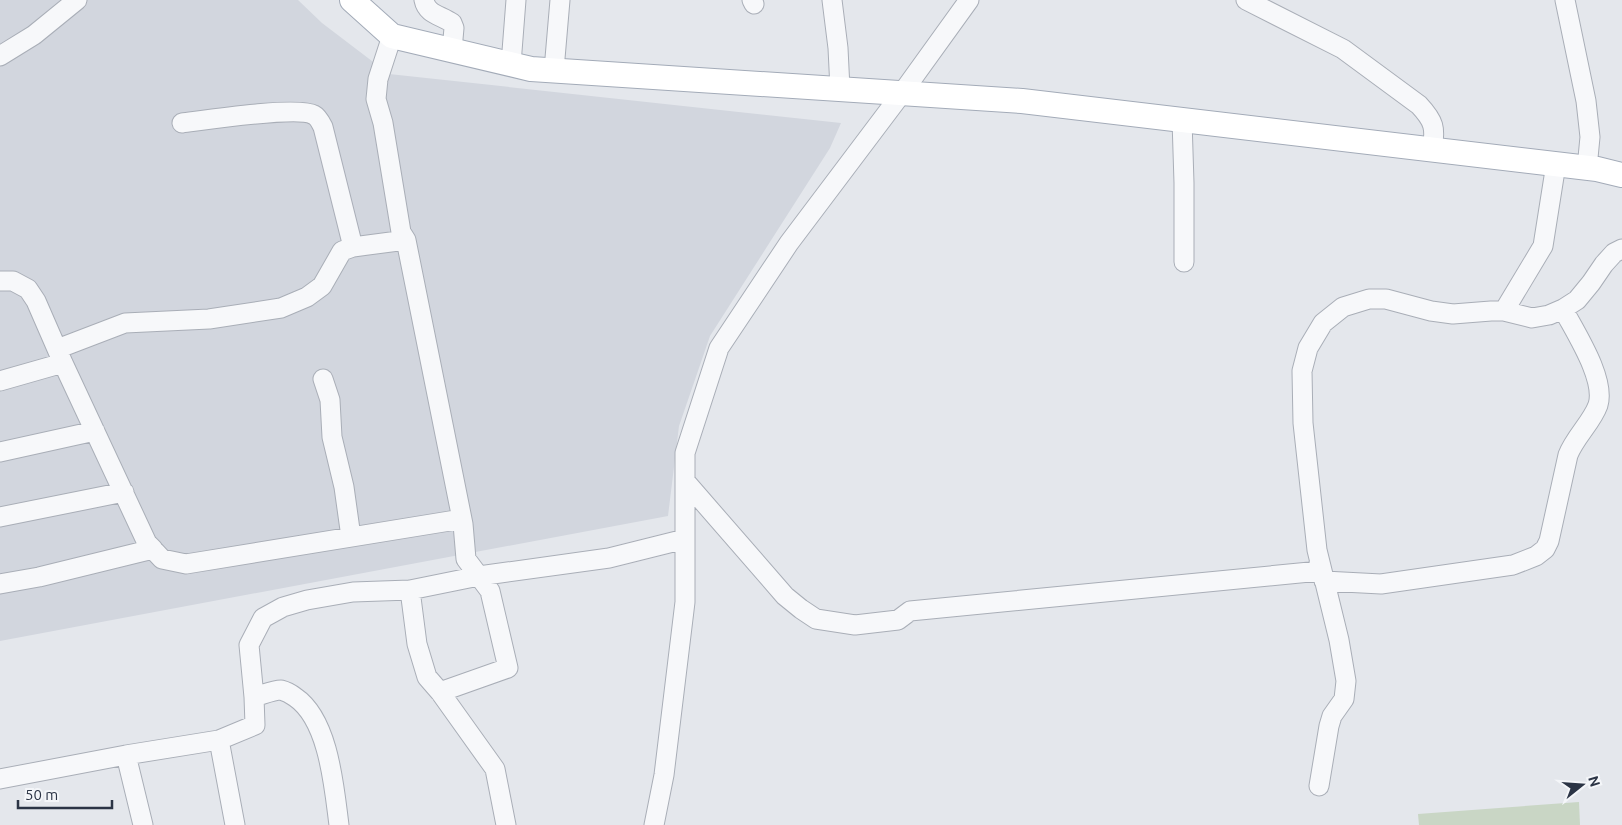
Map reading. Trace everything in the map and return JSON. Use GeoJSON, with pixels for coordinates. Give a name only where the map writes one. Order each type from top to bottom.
{"type":"FeatureCollection","features":[{"type":"Feature","properties":{"kind":"main road"},"geometry":{"type":"LineString","coordinates":[[352,0],[392,36],[531,69],[1022,101],[1556,164],[1622,175]]}},
{"type":"Feature","properties":{"kind":"street"},"geometry":{"type":"LineString","coordinates":[[0,56],[34,35],[77,0]]}},
{"type":"Feature","properties":{"kind":"street"},"geometry":{"type":"LineString","coordinates":[[424,0],[432,13],[452,23],[454,28],[452,50]]}},
{"type":"Feature","properties":{"kind":"street"},"geometry":{"type":"LineString","coordinates":[[511,64],[516,0]]}},
{"type":"Feature","properties":{"kind":"street"},"geometry":{"type":"LineString","coordinates":[[554,70],[560,0]]}},
{"type":"Feature","properties":{"kind":"street"},"geometry":{"type":"LineString","coordinates":[[832,0],[838,48],[840,89]]}},
{"type":"Feature","properties":{"kind":"street"},"geometry":{"type":"LineString","coordinates":[[654,825],[664,775],[685,602],[685,453],[719,348],[789,243],[970,0]]}},
{"type":"Feature","properties":{"kind":"street"},"geometry":{"type":"LineString","coordinates":[[1246,0],[1343,49],[1419,105],[1428,115],[1434,126],[1435,135],[1432,150]]}},
{"type":"Feature","properties":{"kind":"street"},"geometry":{"type":"LineString","coordinates":[[1565,0],[1586,102],[1590,137],[1587,168]]}},
{"type":"Feature","properties":{"kind":"street"},"geometry":{"type":"LineString","coordinates":[[392,36],[378,78],[376,100],[383,123],[401,232],[406,240],[462,519],[466,559],[490,591],[508,668],[440,692]]}},
{"type":"Feature","properties":{"kind":"street"},"geometry":{"type":"LineString","coordinates":[[182,123],[235,116],[304,111],[316,116],[323,127],[353,247]]}},
{"type":"Feature","properties":{"kind":"street"},"geometry":{"type":"LineString","coordinates":[[1182,120],[1184,262]]}},
{"type":"Feature","properties":{"kind":"street"},"geometry":{"type":"LineString","coordinates":[[1504,312],[1543,246],[1556,164]]}},
{"type":"Feature","properties":{"kind":"street"},"geometry":{"type":"LineString","coordinates":[[0,380],[60,356],[125,323],[208,319],[281,308],[307,297],[322,286],[342,251],[353,247],[406,240]]}},
{"type":"Feature","properties":{"kind":"street"},"geometry":{"type":"LineString","coordinates":[[1318,786],[1329,726],[1332,716],[1344,699],[1346,681],[1339,640],[1322,572],[1303,423],[1302,371],[1308,348],[1323,323],[1343,308],[1369,299],[1386,299],[1431,311],[1453,314],[1491,311],[1532,318],[1548,314],[1563,309],[1577,300],[1604,264],[1614,253],[1622,249]]}},
{"type":"Feature","properties":{"kind":"street"},"geometry":{"type":"LineString","coordinates":[[0,281],[13,280],[28,289],[36,301],[147,544],[152,549],[39,577],[0,584]]}},
{"type":"Feature","properties":{"kind":"street"},"geometry":{"type":"LineString","coordinates":[[685,481],[785,596],[801,610],[816,619],[855,625],[898,620],[910,610],[1320,571],[1381,584],[1513,565],[1536,556],[1550,542],[1568,455],[1572,444],[1593,415],[1598,404],[1599,390],[1595,372],[1563,309]]}},
{"type":"Feature","properties":{"kind":"street"},"geometry":{"type":"LineString","coordinates":[[323,379],[330,400],[332,437],[344,487],[351,537]]}},
{"type":"Feature","properties":{"kind":"street"},"geometry":{"type":"LineString","coordinates":[[0,452],[95,432]]}},
{"type":"Feature","properties":{"kind":"street"},"geometry":{"type":"LineString","coordinates":[[0,517],[124,492]]}},
{"type":"Feature","properties":{"kind":"street"},"geometry":{"type":"LineString","coordinates":[[147,544],[162,558],[186,564],[462,519]]}},
{"type":"Feature","properties":{"kind":"street"},"geometry":{"type":"LineString","coordinates":[[0,779],[126,755],[219,740],[255,725],[249,645],[263,618],[283,607],[307,600],[353,592],[410,590],[479,576],[610,558],[685,539]]}},
{"type":"Feature","properties":{"kind":"street"},"geometry":{"type":"LineString","coordinates":[[410,590],[416,644],[427,677],[440,692],[495,769],[506,825]]}},
{"type":"Feature","properties":{"kind":"street"},"geometry":{"type":"LineString","coordinates":[[254,697],[280,690],[302,702],[315,718],[320,730],[332,778],[339,825]]}},
{"type":"Feature","properties":{"kind":"street"},"geometry":{"type":"LineString","coordinates":[[219,740],[235,825]]}},
{"type":"Feature","properties":{"kind":"street"},"geometry":{"type":"LineString","coordinates":[[126,755],[143,825]]}},
{"type":"Feature","properties":{"kind":"shaded area"},"geometry":{"type":"Polygon","coordinates":[[[0,0],[298,0],[322,23],[389,74],[841,123],[830,148],[710,336],[679,426],[668,516],[0,641],[0,0]]]}},
{"type":"Feature","properties":{"kind":"green space"},"geometry":{"type":"Polygon","coordinates":[[[1579,802],[1580,825],[1419,825],[1418,814],[1579,802]]]}}]}
